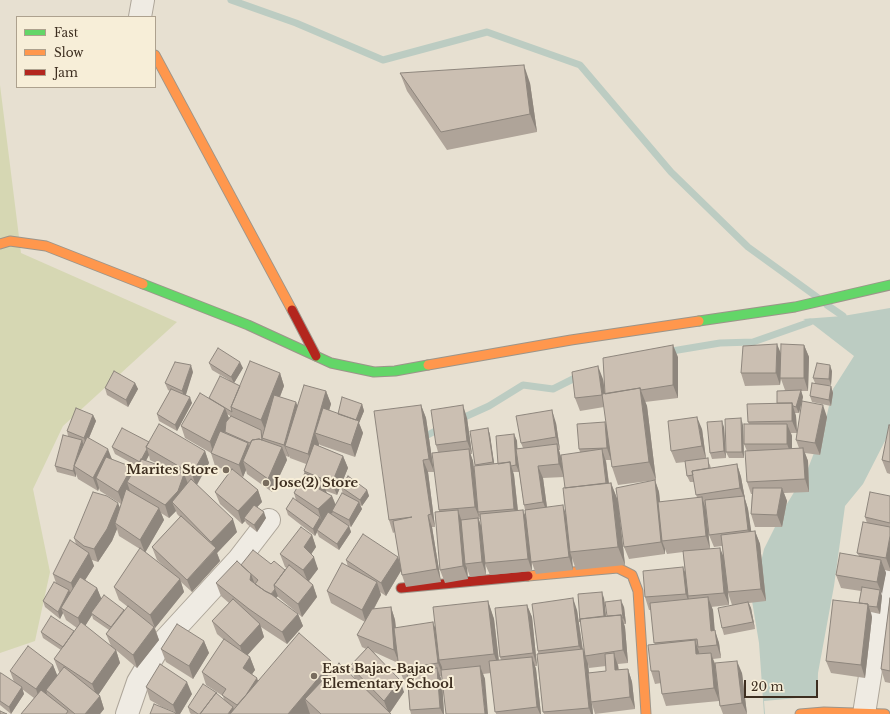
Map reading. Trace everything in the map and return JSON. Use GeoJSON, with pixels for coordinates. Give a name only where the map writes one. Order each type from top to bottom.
{"type":"FeatureCollection","features":[{"type":"Feature","properties":{"kind":"street"},"geometry":{"type":"LineString","coordinates":[[140,16],[143,0]]}},
{"type":"Feature","properties":{"kind":"street"},"geometry":{"type":"LineString","coordinates":[[156,57],[270,267],[316,356]]}},
{"type":"Feature","properties":{"kind":"street"},"geometry":{"type":"LineString","coordinates":[[0,244],[10,241],[46,246],[248,326],[331,363],[374,372],[395,371],[572,340],[795,307],[890,285]]}},
{"type":"Feature","properties":{"kind":"street"},"geometry":{"type":"LineString","coordinates":[[127,714],[138,682],[160,645],[239,559],[269,520]]}},
{"type":"Feature","properties":{"kind":"street"},"geometry":{"type":"LineString","coordinates":[[401,588],[618,568],[632,576],[638,591],[646,714]]}},
{"type":"Feature","properties":{"kind":"street"},"geometry":{"type":"LineString","coordinates":[[864,714],[885,581]]}},
{"type":"Feature","properties":{"kind":"street"},"geometry":{"type":"LineString","coordinates":[[800,714],[824,712],[885,714]]}},
{"type":"Feature","properties":{"kind":"green space"},"geometry":{"type":"Polygon","coordinates":[[[0,85],[21,253],[177,322],[63,426],[33,489],[50,572],[35,641],[0,653],[0,85]]]}},
{"type":"Feature","properties":{"kind":"shaded area"},"geometry":{"type":"Polygon","coordinates":[[[890,308],[890,434],[863,484],[845,506],[834,586],[818,673],[817,714],[764,714],[759,643],[752,601],[764,549],[785,507],[807,471],[824,427],[833,389],[854,356],[810,322],[803,319],[843,316],[890,308]]]}},
{"type":"Feature","properties":{"kind":"pier"},"geometry":{"type":"Polygon","coordinates":[[[819,696],[819,714],[765,714],[764,701],[819,696]]]}},
{"type":"Feature","properties":{"kind":"building"},"geometry":{"type":"Polygon","coordinates":[[[524,65],[530,114],[441,132],[400,73],[524,65]]]}},
{"type":"Feature","properties":{"kind":"building"},"geometry":{"type":"Polygon","coordinates":[[[777,344],[776,373],[741,373],[743,346],[777,344]]]}},
{"type":"Feature","properties":{"kind":"building"},"geometry":{"type":"Polygon","coordinates":[[[781,344],[804,345],[804,378],[780,378],[781,344]]]}},
{"type":"Feature","properties":{"kind":"building"},"geometry":{"type":"Polygon","coordinates":[[[673,345],[673,385],[641,390],[640,388],[605,394],[603,358],[673,345]]]}},
{"type":"Feature","properties":{"kind":"building"},"geometry":{"type":"Polygon","coordinates":[[[218,348],[240,362],[231,377],[209,363],[218,348]]]}},
{"type":"Feature","properties":{"kind":"building"},"geometry":{"type":"Polygon","coordinates":[[[250,361],[280,373],[261,420],[231,407],[250,361]]]}},
{"type":"Feature","properties":{"kind":"building"},"geometry":{"type":"Polygon","coordinates":[[[175,362],[191,365],[182,391],[165,383],[175,362]]]}},
{"type":"Feature","properties":{"kind":"building"},"geometry":{"type":"Polygon","coordinates":[[[817,363],[830,365],[829,379],[813,378],[817,363]]]}},
{"type":"Feature","properties":{"kind":"building"},"geometry":{"type":"Polygon","coordinates":[[[598,366],[602,395],[575,398],[572,372],[598,366]]]}},
{"type":"Feature","properties":{"kind":"building"},"geometry":{"type":"Polygon","coordinates":[[[114,371],[135,383],[126,400],[105,388],[114,371]]]}},
{"type":"Feature","properties":{"kind":"building"},"geometry":{"type":"Polygon","coordinates":[[[220,376],[240,386],[231,407],[232,412],[209,398],[220,376]]]}},
{"type":"Feature","properties":{"kind":"building"},"geometry":{"type":"Polygon","coordinates":[[[812,383],[831,386],[829,400],[810,396],[812,383]]]}},
{"type":"Feature","properties":{"kind":"building"},"geometry":{"type":"Polygon","coordinates":[[[304,385],[326,391],[308,454],[285,446],[304,385]]]}},
{"type":"Feature","properties":{"kind":"building"},"geometry":{"type":"Polygon","coordinates":[[[640,388],[649,462],[612,467],[602,394],[640,388]]]}},
{"type":"Feature","properties":{"kind":"building"},"geometry":{"type":"Polygon","coordinates":[[[171,389],[190,397],[175,425],[157,414],[171,389]]]}},
{"type":"Feature","properties":{"kind":"building"},"geometry":{"type":"Polygon","coordinates":[[[801,390],[796,407],[793,406],[792,403],[777,403],[777,391],[801,390]]]}},
{"type":"Feature","properties":{"kind":"building"},"geometry":{"type":"Polygon","coordinates":[[[200,393],[225,408],[210,442],[181,426],[200,393]]]}},
{"type":"Feature","properties":{"kind":"building"},"geometry":{"type":"Polygon","coordinates":[[[274,395],[296,402],[284,445],[262,438],[274,395]]]}},
{"type":"Feature","properties":{"kind":"building"},"geometry":{"type":"Polygon","coordinates":[[[342,397],[362,404],[356,420],[338,414],[342,397]]]}},
{"type":"Feature","properties":{"kind":"building"},"geometry":{"type":"Polygon","coordinates":[[[802,401],[823,405],[815,443],[796,440],[802,401]]]}},
{"type":"Feature","properties":{"kind":"building"},"geometry":{"type":"Polygon","coordinates":[[[792,403],[792,421],[748,422],[747,404],[792,403]]]}},
{"type":"Feature","properties":{"kind":"building"},"geometry":{"type":"Polygon","coordinates":[[[421,405],[429,459],[423,460],[431,514],[428,515],[437,569],[402,575],[393,521],[412,517],[389,520],[374,411],[421,405]]]}},
{"type":"Feature","properties":{"kind":"building"},"geometry":{"type":"Polygon","coordinates":[[[463,405],[467,441],[436,445],[431,410],[463,405]]]}},
{"type":"Feature","properties":{"kind":"building"},"geometry":{"type":"Polygon","coordinates":[[[76,408],[93,415],[84,438],[67,431],[76,408]]]}},
{"type":"Feature","properties":{"kind":"building"},"geometry":{"type":"Polygon","coordinates":[[[323,408],[359,421],[351,445],[315,433],[323,408]]]}},
{"type":"Feature","properties":{"kind":"building"},"geometry":{"type":"Polygon","coordinates":[[[552,410],[556,437],[521,443],[516,416],[552,410]]]}},
{"type":"Feature","properties":{"kind":"building"},"geometry":{"type":"Polygon","coordinates":[[[231,416],[261,430],[262,440],[252,440],[250,443],[225,432],[226,422],[231,416]]]}},
{"type":"Feature","properties":{"kind":"building"},"geometry":{"type":"Polygon","coordinates":[[[697,417],[702,446],[671,451],[668,421],[697,417]]]}},
{"type":"Feature","properties":{"kind":"building"},"geometry":{"type":"Polygon","coordinates":[[[741,418],[742,452],[726,452],[725,419],[741,418]]]}},
{"type":"Feature","properties":{"kind":"building"},"geometry":{"type":"Polygon","coordinates":[[[722,421],[724,451],[710,453],[707,422],[722,421]]]}},
{"type":"Feature","properties":{"kind":"building"},"geometry":{"type":"Polygon","coordinates":[[[605,422],[607,448],[579,449],[577,424],[605,422]]]}},
{"type":"Feature","properties":{"kind":"building"},"geometry":{"type":"Polygon","coordinates":[[[159,424],[205,451],[192,474],[146,447],[159,424]]]}},
{"type":"Feature","properties":{"kind":"building"},"geometry":{"type":"Polygon","coordinates":[[[744,424],[787,424],[787,444],[744,444],[744,424]]]}},
{"type":"Feature","properties":{"kind":"building"},"geometry":{"type":"Polygon","coordinates":[[[890,425],[890,462],[882,460],[890,425]]]}},
{"type":"Feature","properties":{"kind":"building"},"geometry":{"type":"Polygon","coordinates":[[[122,428],[149,442],[140,462],[112,447],[122,428]]]}},
{"type":"Feature","properties":{"kind":"building"},"geometry":{"type":"Polygon","coordinates":[[[488,428],[493,462],[475,465],[470,431],[488,428]]]}},
{"type":"Feature","properties":{"kind":"building"},"geometry":{"type":"Polygon","coordinates":[[[220,431],[248,443],[239,465],[211,453],[220,431]]]}},
{"type":"Feature","properties":{"kind":"building"},"geometry":{"type":"Polygon","coordinates":[[[514,434],[516,465],[511,466],[510,462],[498,464],[496,436],[514,434]]]}},
{"type":"Feature","properties":{"kind":"building"},"geometry":{"type":"Polygon","coordinates":[[[63,435],[82,440],[73,471],[55,466],[63,435]]]}},
{"type":"Feature","properties":{"kind":"building"},"geometry":{"type":"Polygon","coordinates":[[[87,437],[108,449],[93,478],[74,466],[87,437]]]}},
{"type":"Feature","properties":{"kind":"building"},"geometry":{"type":"Polygon","coordinates":[[[259,439],[282,447],[268,479],[243,461],[252,440],[259,439]]]}},
{"type":"Feature","properties":{"kind":"building"},"geometry":{"type":"Polygon","coordinates":[[[314,444],[343,456],[332,483],[304,471],[314,444]]]}},
{"type":"Feature","properties":{"kind":"building"},"geometry":{"type":"Polygon","coordinates":[[[557,444],[559,464],[538,466],[543,502],[524,505],[516,449],[557,444]]]}},
{"type":"Feature","properties":{"kind":"building"},"geometry":{"type":"Polygon","coordinates":[[[803,448],[805,479],[747,482],[745,451],[803,448]]]}},
{"type":"Feature","properties":{"kind":"building"},"geometry":{"type":"Polygon","coordinates":[[[469,449],[475,507],[439,510],[432,453],[469,449]]]}},
{"type":"Feature","properties":{"kind":"building"},"geometry":{"type":"Polygon","coordinates":[[[602,449],[606,483],[565,488],[561,455],[602,449]]]}},
{"type":"Feature","properties":{"kind":"building"},"geometry":{"type":"Polygon","coordinates":[[[106,457],[132,467],[118,492],[96,478],[106,457]]]}},
{"type":"Feature","properties":{"kind":"building"},"geometry":{"type":"Polygon","coordinates":[[[708,458],[709,468],[692,471],[693,475],[687,476],[685,461],[708,458]]]}},
{"type":"Feature","properties":{"kind":"building"},"geometry":{"type":"Polygon","coordinates":[[[141,459],[184,474],[178,491],[165,505],[127,482],[141,459]]]}},
{"type":"Feature","properties":{"kind":"building"},"geometry":{"type":"Polygon","coordinates":[[[510,462],[514,509],[478,512],[474,466],[510,462]]]}},
{"type":"Feature","properties":{"kind":"building"},"geometry":{"type":"Polygon","coordinates":[[[737,464],[740,488],[696,495],[692,471],[737,464]]]}},
{"type":"Feature","properties":{"kind":"building"},"geometry":{"type":"Polygon","coordinates":[[[232,469],[258,490],[238,511],[215,492],[232,469]]]}},
{"type":"Feature","properties":{"kind":"building"},"geometry":{"type":"Polygon","coordinates":[[[305,473],[323,482],[319,489],[332,496],[318,509],[294,493],[305,473]]]}},
{"type":"Feature","properties":{"kind":"building"},"geometry":{"type":"Polygon","coordinates":[[[348,476],[367,490],[360,500],[341,487],[348,476]]]}},
{"type":"Feature","properties":{"kind":"building"},"geometry":{"type":"Polygon","coordinates":[[[191,479],[233,519],[211,542],[172,502],[191,479]]]}},
{"type":"Feature","properties":{"kind":"building"},"geometry":{"type":"Polygon","coordinates":[[[655,480],[661,542],[624,547],[616,488],[655,480]]]}},
{"type":"Feature","properties":{"kind":"building"},"geometry":{"type":"Polygon","coordinates":[[[611,483],[618,547],[570,552],[563,488],[611,483]]]}},
{"type":"Feature","properties":{"kind":"building"},"geometry":{"type":"Polygon","coordinates":[[[753,488],[782,488],[777,515],[751,514],[753,488]]]}},
{"type":"Feature","properties":{"kind":"building"},"geometry":{"type":"Polygon","coordinates":[[[126,489],[159,508],[140,540],[115,523],[126,489]]]}},
{"type":"Feature","properties":{"kind":"building"},"geometry":{"type":"Polygon","coordinates":[[[93,492],[107,496],[118,503],[107,529],[94,549],[84,546],[74,538],[93,492]]]}},
{"type":"Feature","properties":{"kind":"building"},"geometry":{"type":"Polygon","coordinates":[[[870,492],[890,496],[890,523],[865,517],[870,492]]]}},
{"type":"Feature","properties":{"kind":"building"},"geometry":{"type":"Polygon","coordinates":[[[342,493],[359,502],[349,520],[332,511],[342,493]]]}},
{"type":"Feature","properties":{"kind":"building"},"geometry":{"type":"Polygon","coordinates":[[[744,496],[748,530],[709,535],[705,500],[744,496]]]}},
{"type":"Feature","properties":{"kind":"building"},"geometry":{"type":"Polygon","coordinates":[[[702,497],[706,536],[662,541],[658,502],[702,497]]]}},
{"type":"Feature","properties":{"kind":"building"},"geometry":{"type":"Polygon","coordinates":[[[293,498],[320,517],[313,529],[286,509],[293,498]]]}},
{"type":"Feature","properties":{"kind":"building"},"geometry":{"type":"Polygon","coordinates":[[[254,505],[264,512],[254,525],[244,518],[254,505]]]}},
{"type":"Feature","properties":{"kind":"building"},"geometry":{"type":"Polygon","coordinates":[[[563,505],[569,557],[531,562],[525,510],[563,505]]]}},
{"type":"Feature","properties":{"kind":"building"},"geometry":{"type":"Polygon","coordinates":[[[458,510],[463,566],[440,570],[435,512],[458,510]]]}},
{"type":"Feature","properties":{"kind":"building"},"geometry":{"type":"Polygon","coordinates":[[[523,510],[528,559],[485,563],[480,514],[523,510]]]}},
{"type":"Feature","properties":{"kind":"building"},"geometry":{"type":"Polygon","coordinates":[[[328,512],[349,526],[337,544],[317,530],[328,512]]]}},
{"type":"Feature","properties":{"kind":"building"},"geometry":{"type":"Polygon","coordinates":[[[181,516],[216,548],[187,580],[152,547],[181,516]]]}},
{"type":"Feature","properties":{"kind":"building"},"geometry":{"type":"Polygon","coordinates":[[[478,518],[482,562],[465,564],[461,520],[478,518]]]}},
{"type":"Feature","properties":{"kind":"building"},"geometry":{"type":"Polygon","coordinates":[[[863,522],[890,527],[886,558],[857,553],[863,522]]]}},
{"type":"Feature","properties":{"kind":"building"},"geometry":{"type":"Polygon","coordinates":[[[301,527],[312,535],[304,547],[314,557],[303,570],[280,554],[301,527]]]}},
{"type":"Feature","properties":{"kind":"building"},"geometry":{"type":"Polygon","coordinates":[[[755,531],[761,589],[728,592],[721,535],[755,531]]]}},
{"type":"Feature","properties":{"kind":"building"},"geometry":{"type":"Polygon","coordinates":[[[363,534],[398,557],[381,583],[346,560],[363,534]]]}},
{"type":"Feature","properties":{"kind":"building"},"geometry":{"type":"Polygon","coordinates":[[[70,540],[89,553],[71,583],[53,574],[70,540]]]}},
{"type":"Feature","properties":{"kind":"building"},"geometry":{"type":"Polygon","coordinates":[[[140,548],[180,579],[150,615],[114,587],[140,548]]]}},
{"type":"Feature","properties":{"kind":"building"},"geometry":{"type":"Polygon","coordinates":[[[720,548],[724,593],[688,596],[683,551],[720,548]]]}},
{"type":"Feature","properties":{"kind":"building"},"geometry":{"type":"Polygon","coordinates":[[[253,550],[271,564],[274,561],[285,570],[274,585],[275,589],[271,594],[255,584],[258,580],[241,565],[253,550]]]}},
{"type":"Feature","properties":{"kind":"building"},"geometry":{"type":"Polygon","coordinates":[[[840,553],[881,560],[877,582],[836,575],[840,553]]]}},
{"type":"Feature","properties":{"kind":"building"},"geometry":{"type":"Polygon","coordinates":[[[237,561],[251,574],[250,580],[298,614],[282,632],[249,609],[216,583],[237,561]]]}},
{"type":"Feature","properties":{"kind":"building"},"geometry":{"type":"Polygon","coordinates":[[[342,563],[377,582],[362,610],[327,591],[342,563]]]}},
{"type":"Feature","properties":{"kind":"building"},"geometry":{"type":"Polygon","coordinates":[[[289,565],[313,585],[298,604],[274,585],[289,565]]]}},
{"type":"Feature","properties":{"kind":"building"},"geometry":{"type":"Polygon","coordinates":[[[683,567],[686,594],[645,597],[643,571],[683,567]]]}},
{"type":"Feature","properties":{"kind":"building"},"geometry":{"type":"Polygon","coordinates":[[[80,577],[97,588],[78,618],[61,608],[80,577]]]}},
{"type":"Feature","properties":{"kind":"building"},"geometry":{"type":"Polygon","coordinates":[[[54,582],[69,590],[58,612],[43,601],[54,582]]]}},
{"type":"Feature","properties":{"kind":"building"},"geometry":{"type":"Polygon","coordinates":[[[862,587],[880,590],[877,607],[859,603],[862,587]]]}},
{"type":"Feature","properties":{"kind":"building"},"geometry":{"type":"Polygon","coordinates":[[[602,592],[604,616],[580,619],[580,622],[578,594],[602,592]]]}},
{"type":"Feature","properties":{"kind":"building"},"geometry":{"type":"Polygon","coordinates":[[[104,595],[124,610],[111,627],[91,613],[104,595]]]}},
{"type":"Feature","properties":{"kind":"building"},"geometry":{"type":"Polygon","coordinates":[[[708,597],[711,631],[715,630],[717,645],[698,647],[697,639],[654,643],[650,603],[708,597]]]}},
{"type":"Feature","properties":{"kind":"building"},"geometry":{"type":"Polygon","coordinates":[[[573,598],[579,646],[538,651],[532,604],[573,598]]]}},
{"type":"Feature","properties":{"kind":"building"},"geometry":{"type":"Polygon","coordinates":[[[890,598],[890,671],[881,669],[890,598]]]}},
{"type":"Feature","properties":{"kind":"building"},"geometry":{"type":"Polygon","coordinates":[[[233,599],[260,624],[240,646],[212,621],[233,599]]]}},
{"type":"Feature","properties":{"kind":"building"},"geometry":{"type":"Polygon","coordinates":[[[621,600],[623,618],[621,615],[607,616],[605,602],[621,600]]]}},
{"type":"Feature","properties":{"kind":"building"},"geometry":{"type":"Polygon","coordinates":[[[833,600],[868,604],[861,665],[826,661],[833,600]]]}},
{"type":"Feature","properties":{"kind":"building"},"geometry":{"type":"Polygon","coordinates":[[[488,601],[494,654],[439,660],[433,607],[488,601]]]}},
{"type":"Feature","properties":{"kind":"building"},"geometry":{"type":"Polygon","coordinates":[[[748,602],[753,622],[722,628],[718,608],[748,602]]]}},
{"type":"Feature","properties":{"kind":"building"},"geometry":{"type":"Polygon","coordinates":[[[527,605],[533,653],[500,657],[495,608],[527,605]]]}},
{"type":"Feature","properties":{"kind":"building"},"geometry":{"type":"Polygon","coordinates":[[[128,606],[154,627],[133,655],[106,634],[128,606]]]}},
{"type":"Feature","properties":{"kind":"building"},"geometry":{"type":"Polygon","coordinates":[[[391,607],[394,650],[357,635],[372,609],[391,607]]]}},
{"type":"Feature","properties":{"kind":"building"},"geometry":{"type":"Polygon","coordinates":[[[621,615],[623,650],[585,656],[580,619],[621,615]]]}},
{"type":"Feature","properties":{"kind":"building"},"geometry":{"type":"Polygon","coordinates":[[[51,616],[74,631],[63,647],[41,632],[51,616]]]}},
{"type":"Feature","properties":{"kind":"building"},"geometry":{"type":"Polygon","coordinates":[[[81,622],[116,650],[92,684],[54,659],[81,622]]]}},
{"type":"Feature","properties":{"kind":"building"},"geometry":{"type":"Polygon","coordinates":[[[433,622],[438,663],[399,669],[394,628],[433,622]]]}},
{"type":"Feature","properties":{"kind":"building"},"geometry":{"type":"Polygon","coordinates":[[[177,624],[204,641],[189,666],[161,649],[177,624]]]}},
{"type":"Feature","properties":{"kind":"building"},"geometry":{"type":"Polygon","coordinates":[[[299,633],[332,662],[288,714],[230,714],[299,633]]]}},
{"type":"Feature","properties":{"kind":"building"},"geometry":{"type":"Polygon","coordinates":[[[224,639],[250,657],[243,668],[257,678],[246,695],[237,705],[222,695],[226,689],[202,672],[224,639]]]}},
{"type":"Feature","properties":{"kind":"building"},"geometry":{"type":"Polygon","coordinates":[[[695,640],[696,654],[711,653],[714,688],[662,694],[659,671],[651,671],[648,645],[695,640]]]}},
{"type":"Feature","properties":{"kind":"building"},"geometry":{"type":"Polygon","coordinates":[[[28,646],[53,665],[36,689],[10,671],[28,646]]]}},
{"type":"Feature","properties":{"kind":"building"},"geometry":{"type":"Polygon","coordinates":[[[368,647],[400,680],[384,701],[350,666],[368,647]]]}},
{"type":"Feature","properties":{"kind":"building"},"geometry":{"type":"Polygon","coordinates":[[[583,649],[589,708],[543,712],[537,654],[583,649]]]}},
{"type":"Feature","properties":{"kind":"building"},"geometry":{"type":"Polygon","coordinates":[[[614,653],[615,670],[628,669],[630,697],[591,702],[588,673],[606,671],[605,654],[614,653]]]}},
{"type":"Feature","properties":{"kind":"building"},"geometry":{"type":"Polygon","coordinates":[[[532,657],[537,707],[495,712],[489,661],[532,657]]]}},
{"type":"Feature","properties":{"kind":"building"},"geometry":{"type":"Polygon","coordinates":[[[737,661],[742,703],[720,706],[715,663],[737,661]]]}},
{"type":"Feature","properties":{"kind":"building"},"geometry":{"type":"Polygon","coordinates":[[[339,663],[391,714],[321,714],[305,699],[339,663]]]}},
{"type":"Feature","properties":{"kind":"building"},"geometry":{"type":"Polygon","coordinates":[[[160,664],[187,682],[173,705],[146,687],[160,664]]]}},
{"type":"Feature","properties":{"kind":"building"},"geometry":{"type":"Polygon","coordinates":[[[480,666],[485,714],[446,714],[441,670],[480,666]]]}},
{"type":"Feature","properties":{"kind":"building"},"geometry":{"type":"Polygon","coordinates":[[[64,667],[100,696],[85,714],[75,714],[46,690],[64,667]]]}},
{"type":"Feature","properties":{"kind":"building"},"geometry":{"type":"Polygon","coordinates":[[[437,668],[440,708],[410,710],[407,671],[437,668]]]}},
{"type":"Feature","properties":{"kind":"building"},"geometry":{"type":"Polygon","coordinates":[[[0,673],[22,687],[9,707],[0,701],[0,673]]]}},
{"type":"Feature","properties":{"kind":"building"},"geometry":{"type":"Polygon","coordinates":[[[203,684],[217,693],[200,714],[198,714],[188,707],[203,684]]]}},
{"type":"Feature","properties":{"kind":"building"},"geometry":{"type":"Polygon","coordinates":[[[41,690],[68,711],[66,714],[21,714],[41,690]]]}},
{"type":"Feature","properties":{"kind":"building"},"geometry":{"type":"Polygon","coordinates":[[[216,693],[233,707],[228,714],[200,714],[216,693]]]}},
{"type":"Feature","properties":{"kind":"building"},"geometry":{"type":"Polygon","coordinates":[[[154,704],[176,713],[150,714],[154,704]]]}},
{"type":"Feature","properties":{"kind":"building"},"geometry":{"type":"Polygon","coordinates":[[[0,711],[7,714],[0,714],[0,711]]]}},
{"type":"Feature","properties":{"kind":"waterway"},"geometry":{"type":"LineString","coordinates":[[231,0],[296,23],[383,60],[487,32],[580,65],[671,172],[748,247],[817,297]]}},
{"type":"Feature","properties":{"kind":"waterway"},"geometry":{"type":"LineString","coordinates":[[827,305],[843,316]]}},
{"type":"Feature","properties":{"kind":"waterway"},"geometry":{"type":"LineString","coordinates":[[666,352],[720,343],[753,342],[810,322]]}},
{"type":"Feature","properties":{"kind":"waterway"},"geometry":{"type":"LineString","coordinates":[[458,420],[489,406],[523,385],[553,389],[581,375]]}},
{"type":"Feature","properties":{"kind":"waterway"},"geometry":{"type":"LineString","coordinates":[[420,439],[441,428]]}},
{"type":"Feature","properties":{"kind":"traffic: fast"},"geometry":{"type":"LineString","coordinates":[[143,284],[248,325],[331,363],[374,372],[395,371],[428,365]]}},
{"type":"Feature","properties":{"kind":"traffic: fast"},"geometry":{"type":"LineString","coordinates":[[699,321],[795,307],[890,285]]}},
{"type":"Feature","properties":{"kind":"traffic: slow"},"geometry":{"type":"LineString","coordinates":[[156,57],[292,310]]}},
{"type":"Feature","properties":{"kind":"traffic: slow"},"geometry":{"type":"LineString","coordinates":[[0,244],[10,241],[46,246],[143,284]]}},
{"type":"Feature","properties":{"kind":"traffic: slow"},"geometry":{"type":"LineString","coordinates":[[428,365],[571,340],[699,321]]}},
{"type":"Feature","properties":{"kind":"traffic: slow"},"geometry":{"type":"LineString","coordinates":[[528,576],[618,568],[632,575],[638,591],[646,714]]}},
{"type":"Feature","properties":{"kind":"traffic: slow"},"geometry":{"type":"LineString","coordinates":[[800,714],[824,712],[885,714]]}},
{"type":"Feature","properties":{"kind":"traffic: jam"},"geometry":{"type":"LineString","coordinates":[[292,310],[316,356]]}},
{"type":"Feature","properties":{"kind":"traffic: jam"},"geometry":{"type":"LineString","coordinates":[[401,588],[528,576]]}},
{"type":"Feature","properties":{"kind":"place","name":"Marites Store"},"geometry":{"type":"Point","coordinates":[226,470]}},
{"type":"Feature","properties":{"kind":"place","name":"Jose(2) Store"},"geometry":{"type":"Point","coordinates":[266,483]}},
{"type":"Feature","properties":{"kind":"place","name":"East Bajac-Bajac Elementary School"},"geometry":{"type":"Point","coordinates":[314,676]}}]}
